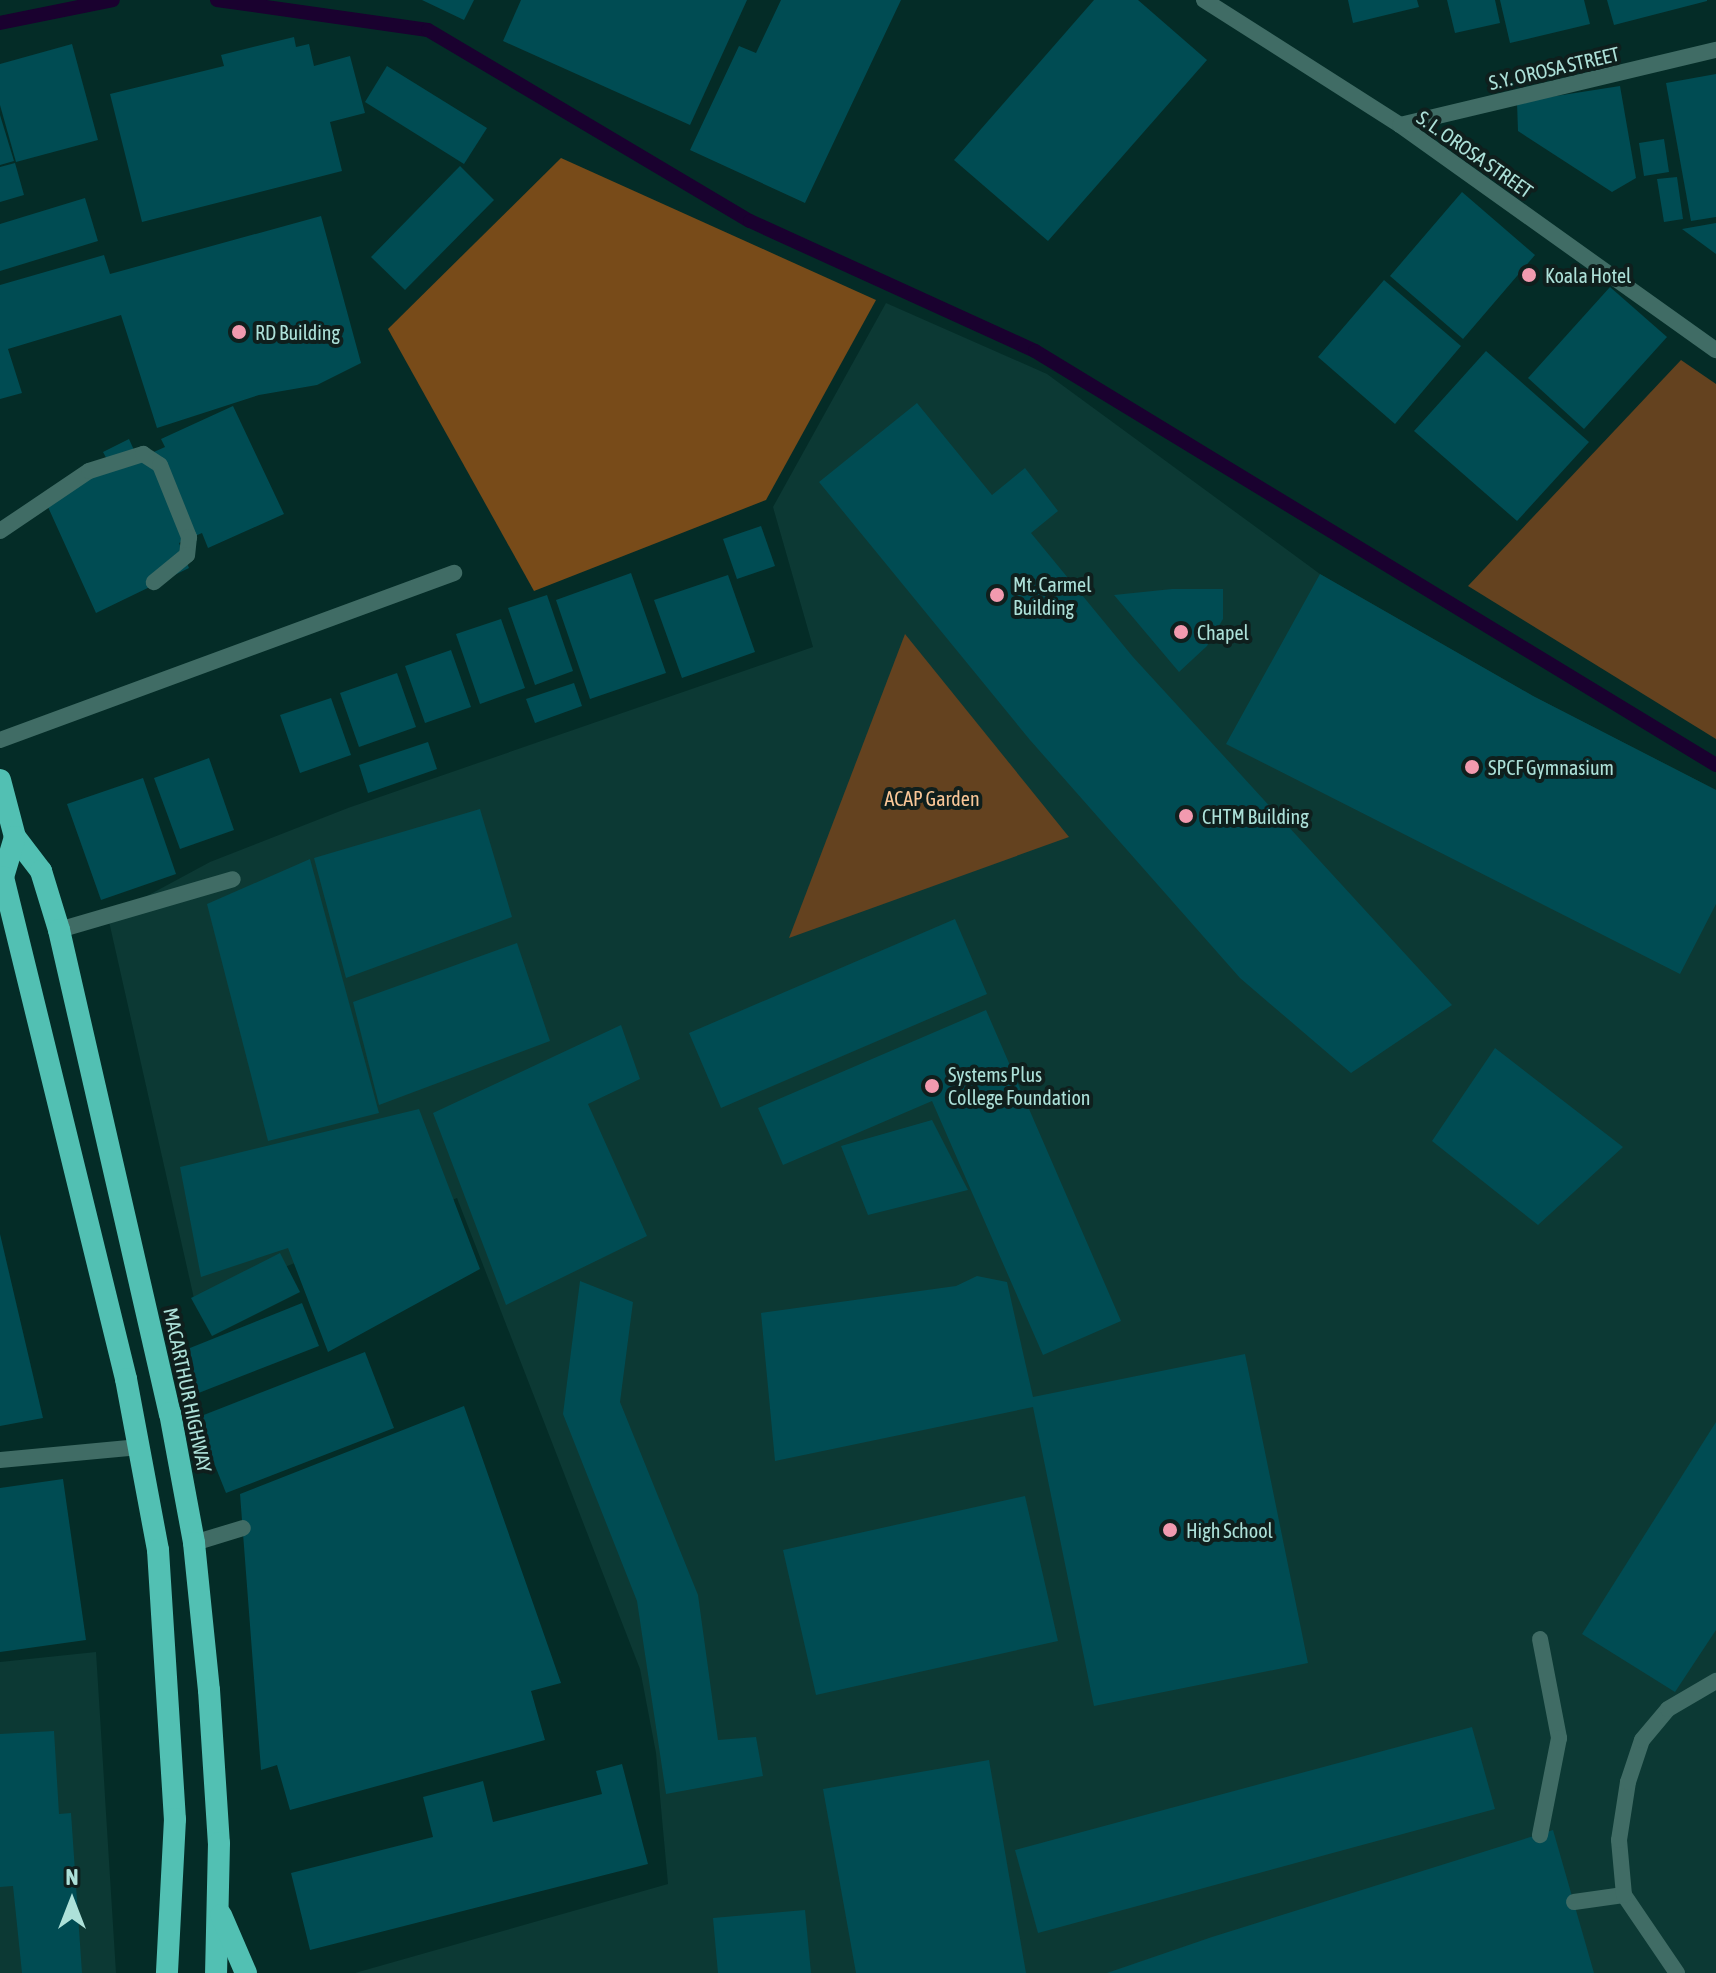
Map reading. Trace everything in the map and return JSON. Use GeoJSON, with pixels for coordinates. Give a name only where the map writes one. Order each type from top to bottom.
{"type":"FeatureCollection","features":[{"type":"Feature","properties":{"kind":"highway","name":"MACARTHUR HIGHWAY"},"geometry":{"type":"LineString","coordinates":[[0,780],[15,837],[41,871],[59,930],[170,1413],[194,1543],[209,1690],[220,1912],[216,1973]]}},
{"type":"Feature","properties":{"kind":"highway"},"geometry":{"type":"LineString","coordinates":[[15,837],[3,877],[139,1447],[158,1550],[175,1819],[167,1973]]}},
{"type":"Feature","properties":{"kind":"highway"},"geometry":{"type":"LineString","coordinates":[[220,1912],[246,1973]]}},
{"type":"Feature","properties":{"kind":"street","name":"S. L. OROSA STREET"},"geometry":{"type":"LineString","coordinates":[[1204,0],[1400,125],[1716,350]]}},
{"type":"Feature","properties":{"kind":"street","name":"S.Y. OROSA STREET"},"geometry":{"type":"LineString","coordinates":[[1400,125],[1716,50]]}},
{"type":"Feature","properties":{"kind":"street"},"geometry":{"type":"LineString","coordinates":[[0,531],[89,471],[143,454],[160,465],[189,537],[187,555],[154,582]]}},
{"type":"Feature","properties":{"kind":"street"},"geometry":{"type":"LineString","coordinates":[[0,740],[454,573]]}},
{"type":"Feature","properties":{"kind":"street"},"geometry":{"type":"LineString","coordinates":[[59,930],[233,879]]}},
{"type":"Feature","properties":{"kind":"street"},"geometry":{"type":"LineString","coordinates":[[0,1460],[139,1447]]}},
{"type":"Feature","properties":{"kind":"street"},"geometry":{"type":"LineString","coordinates":[[194,1543],[243,1528]]}},
{"type":"Feature","properties":{"kind":"street"},"geometry":{"type":"LineString","coordinates":[[1540,1639],[1559,1738],[1540,1835]]}},
{"type":"Feature","properties":{"kind":"street"},"geometry":{"type":"LineString","coordinates":[[1677,1973],[1624,1895],[1619,1840],[1628,1782],[1642,1740],[1668,1709],[1716,1681]]}},
{"type":"Feature","properties":{"kind":"street"},"geometry":{"type":"LineString","coordinates":[[1574,1902],[1624,1895]]}},
{"type":"Feature","properties":{"kind":"shaded area"},"geometry":{"type":"Polygon","coordinates":[[[561,158],[876,300],[766,500],[534,591],[388,329],[561,158]]]}},
{"type":"Feature","properties":{"kind":"shaded area","name":"Systems Plus College Foundation"},"geometry":{"type":"Polygon","coordinates":[[[886,303],[1047,374],[1320,574],[1533,696],[1716,790],[1716,1973],[355,1973],[668,1884],[656,1753],[640,1669],[457,1198],[195,1303],[108,917],[210,862],[348,808],[813,647],[773,507],[886,303]]]}},
{"type":"Feature","properties":{"kind":"shaded area"},"geometry":{"type":"Polygon","coordinates":[[[96,1652],[116,1973],[0,1973],[0,1662],[96,1652]]]}},
{"type":"Feature","properties":{"kind":"green space"},"geometry":{"type":"Polygon","coordinates":[[[1681,360],[1716,384],[1716,739],[1468,586],[1681,360]]]}},
{"type":"Feature","properties":{"kind":"green space","name":"ACAP Garden"},"geometry":{"type":"Polygon","coordinates":[[[905,634],[1069,837],[789,938],[905,634]]]}},
{"type":"Feature","properties":{"kind":"building"},"geometry":{"type":"Polygon","coordinates":[[[422,0],[474,0],[464,20],[422,0]]]}},
{"type":"Feature","properties":{"kind":"building"},"geometry":{"type":"Polygon","coordinates":[[[521,0],[747,0],[690,125],[503,41],[521,0]]]}},
{"type":"Feature","properties":{"kind":"building"},"geometry":{"type":"Polygon","coordinates":[[[781,0],[901,0],[805,203],[690,150],[739,46],[756,53],[781,0]]]}},
{"type":"Feature","properties":{"kind":"building"},"geometry":{"type":"Polygon","coordinates":[[[1094,0],[1138,0],[1207,60],[1048,241],[954,160],[1094,0]]]}},
{"type":"Feature","properties":{"kind":"building"},"geometry":{"type":"Polygon","coordinates":[[[1348,0],[1417,0],[1419,7],[1353,23],[1348,0]]]}},
{"type":"Feature","properties":{"kind":"building"},"geometry":{"type":"Polygon","coordinates":[[[1447,0],[1495,0],[1500,23],[1455,33],[1447,0]]]}},
{"type":"Feature","properties":{"kind":"building"},"geometry":{"type":"Polygon","coordinates":[[[1500,0],[1584,0],[1590,24],[1510,43],[1500,0]]]}},
{"type":"Feature","properties":{"kind":"building"},"geometry":{"type":"Polygon","coordinates":[[[1607,0],[1707,0],[1707,1],[1614,25],[1607,0]]]}},
{"type":"Feature","properties":{"kind":"building"},"geometry":{"type":"Polygon","coordinates":[[[294,37],[296,47],[309,44],[314,66],[350,56],[365,113],[330,122],[342,171],[142,222],[110,94],[224,66],[221,55],[294,37]]]}},
{"type":"Feature","properties":{"kind":"building"},"geometry":{"type":"Polygon","coordinates":[[[72,44],[98,140],[16,162],[0,105],[0,64],[72,44]]]}},
{"type":"Feature","properties":{"kind":"building"},"geometry":{"type":"Polygon","coordinates":[[[387,66],[487,128],[464,164],[365,102],[387,66]]]}},
{"type":"Feature","properties":{"kind":"building"},"geometry":{"type":"Polygon","coordinates":[[[1716,74],[1716,217],[1691,221],[1666,83],[1716,74]]]}},
{"type":"Feature","properties":{"kind":"building"},"geometry":{"type":"Polygon","coordinates":[[[1620,86],[1636,178],[1612,192],[1518,131],[1517,102],[1620,86]]]}},
{"type":"Feature","properties":{"kind":"building"},"geometry":{"type":"Polygon","coordinates":[[[0,115],[14,161],[0,165],[0,115]]]}},
{"type":"Feature","properties":{"kind":"building"},"geometry":{"type":"Polygon","coordinates":[[[1664,139],[1669,172],[1644,176],[1639,143],[1664,139]]]}},
{"type":"Feature","properties":{"kind":"building"},"geometry":{"type":"Polygon","coordinates":[[[15,163],[24,195],[0,202],[0,167],[15,163]]]}},
{"type":"Feature","properties":{"kind":"building"},"geometry":{"type":"Polygon","coordinates":[[[460,166],[494,200],[405,290],[371,257],[460,166]]]}},
{"type":"Feature","properties":{"kind":"building"},"geometry":{"type":"Polygon","coordinates":[[[1677,177],[1683,219],[1664,222],[1657,179],[1677,177]]]}},
{"type":"Feature","properties":{"kind":"building"},"geometry":{"type":"Polygon","coordinates":[[[1462,192],[1535,255],[1463,339],[1390,276],[1462,192]]]}},
{"type":"Feature","properties":{"kind":"building"},"geometry":{"type":"Polygon","coordinates":[[[85,198],[98,241],[0,271],[0,224],[85,198]]]}},
{"type":"Feature","properties":{"kind":"building","name":"RD Building"},"geometry":{"type":"Polygon","coordinates":[[[321,216],[361,363],[317,385],[259,395],[157,428],[121,315],[8,349],[22,393],[0,399],[0,285],[104,255],[110,274],[321,216]]]}},
{"type":"Feature","properties":{"kind":"building"},"geometry":{"type":"Polygon","coordinates":[[[1716,223],[1716,254],[1682,229],[1716,223]]]}},
{"type":"Feature","properties":{"kind":"building"},"geometry":{"type":"Polygon","coordinates":[[[1384,280],[1461,346],[1395,424],[1318,357],[1384,280]]]}},
{"type":"Feature","properties":{"kind":"building"},"geometry":{"type":"Polygon","coordinates":[[[1610,287],[1667,337],[1584,429],[1528,378],[1610,287]]]}},
{"type":"Feature","properties":{"kind":"building"},"geometry":{"type":"Polygon","coordinates":[[[1486,351],[1589,442],[1517,521],[1414,431],[1486,351]]]}},
{"type":"Feature","properties":{"kind":"building"},"geometry":{"type":"Polygon","coordinates":[[[917,403],[992,495],[1025,468],[1058,511],[1031,533],[1133,657],[1452,1005],[1351,1073],[1240,978],[1030,740],[819,482],[917,403]]]}},
{"type":"Feature","properties":{"kind":"building"},"geometry":{"type":"Polygon","coordinates":[[[233,406],[284,514],[208,548],[202,533],[179,543],[189,568],[96,613],[43,496],[110,465],[103,452],[129,439],[138,459],[165,447],[161,439],[233,406]]]}},
{"type":"Feature","properties":{"kind":"building"},"geometry":{"type":"Polygon","coordinates":[[[761,526],[775,566],[737,579],[723,539],[761,526]]]}},
{"type":"Feature","properties":{"kind":"building"},"geometry":{"type":"Polygon","coordinates":[[[631,573],[666,673],[590,699],[556,600],[631,573]]]}},
{"type":"Feature","properties":{"kind":"building","name":"SPCF Gymnasium"},"geometry":{"type":"Polygon","coordinates":[[[1320,574],[1533,696],[1716,790],[1716,904],[1680,974],[1226,744],[1320,574]]]}},
{"type":"Feature","properties":{"kind":"building"},"geometry":{"type":"Polygon","coordinates":[[[728,575],[755,652],[682,678],[654,600],[728,575]]]}},
{"type":"Feature","properties":{"kind":"building","name":"Chapel"},"geometry":{"type":"Polygon","coordinates":[[[1172,589],[1223,589],[1223,619],[1207,646],[1179,672],[1114,595],[1172,589]]]}},
{"type":"Feature","properties":{"kind":"building"},"geometry":{"type":"Polygon","coordinates":[[[547,595],[573,671],[535,685],[508,608],[547,595]]]}},
{"type":"Feature","properties":{"kind":"building"},"geometry":{"type":"Polygon","coordinates":[[[501,619],[525,688],[480,704],[456,634],[501,619]]]}},
{"type":"Feature","properties":{"kind":"building"},"geometry":{"type":"Polygon","coordinates":[[[451,650],[471,707],[425,723],[405,666],[451,650]]]}},
{"type":"Feature","properties":{"kind":"building"},"geometry":{"type":"Polygon","coordinates":[[[397,673],[416,727],[359,747],[340,693],[397,673]]]}},
{"type":"Feature","properties":{"kind":"building"},"geometry":{"type":"Polygon","coordinates":[[[574,683],[582,706],[535,723],[526,699],[574,683]]]}},
{"type":"Feature","properties":{"kind":"building"},"geometry":{"type":"Polygon","coordinates":[[[331,698],[351,755],[300,773],[280,715],[331,698]]]}},
{"type":"Feature","properties":{"kind":"building"},"geometry":{"type":"Polygon","coordinates":[[[428,742],[437,769],[368,793],[359,765],[428,742]]]}},
{"type":"Feature","properties":{"kind":"building"},"geometry":{"type":"Polygon","coordinates":[[[209,758],[234,830],[180,849],[154,778],[209,758]]]}},
{"type":"Feature","properties":{"kind":"building"},"geometry":{"type":"Polygon","coordinates":[[[143,778],[176,874],[101,900],[67,804],[143,778]]]}},
{"type":"Feature","properties":{"kind":"building"},"geometry":{"type":"Polygon","coordinates":[[[480,809],[512,917],[346,978],[314,858],[480,809]]]}},
{"type":"Feature","properties":{"kind":"building"},"geometry":{"type":"Polygon","coordinates":[[[310,859],[379,1113],[268,1141],[207,904],[310,859]]]}},
{"type":"Feature","properties":{"kind":"building"},"geometry":{"type":"Polygon","coordinates":[[[955,919],[987,994],[721,1108],[689,1033],[955,919]]]}},
{"type":"Feature","properties":{"kind":"building"},"geometry":{"type":"Polygon","coordinates":[[[517,943],[550,1041],[379,1105],[353,1002],[517,943]]]}},
{"type":"Feature","properties":{"kind":"building"},"geometry":{"type":"Polygon","coordinates":[[[986,1010],[1121,1321],[1043,1355],[932,1101],[783,1165],[758,1108],[986,1010]]]}},
{"type":"Feature","properties":{"kind":"building"},"geometry":{"type":"Polygon","coordinates":[[[621,1025],[640,1079],[588,1104],[647,1236],[506,1305],[433,1113],[621,1025]]]}},
{"type":"Feature","properties":{"kind":"building"},"geometry":{"type":"Polygon","coordinates":[[[1495,1048],[1623,1147],[1538,1225],[1432,1141],[1495,1048]]]}},
{"type":"Feature","properties":{"kind":"building"},"geometry":{"type":"Polygon","coordinates":[[[419,1109],[480,1269],[328,1352],[288,1248],[201,1277],[180,1167],[419,1109]]]}},
{"type":"Feature","properties":{"kind":"building"},"geometry":{"type":"Polygon","coordinates":[[[932,1120],[968,1190],[868,1215],[841,1146],[932,1120]]]}},
{"type":"Feature","properties":{"kind":"building"},"geometry":{"type":"Polygon","coordinates":[[[0,1234],[43,1418],[0,1426],[0,1234]]]}},
{"type":"Feature","properties":{"kind":"building"},"geometry":{"type":"Polygon","coordinates":[[[280,1253],[300,1292],[212,1336],[191,1298],[280,1253]]]}},
{"type":"Feature","properties":{"kind":"building","name":"High School"},"geometry":{"type":"Polygon","coordinates":[[[977,1276],[1007,1282],[1033,1397],[1245,1354],[1308,1663],[1094,1706],[1033,1407],[775,1461],[761,1313],[956,1286],[977,1276]]]}},
{"type":"Feature","properties":{"kind":"building"},"geometry":{"type":"Polygon","coordinates":[[[580,1281],[633,1302],[620,1402],[698,1595],[718,1740],[756,1737],[763,1776],[666,1794],[637,1601],[563,1414],[580,1281]]]}},
{"type":"Feature","properties":{"kind":"building"},"geometry":{"type":"Polygon","coordinates":[[[302,1303],[319,1346],[196,1394],[180,1352],[302,1303]]]}},
{"type":"Feature","properties":{"kind":"building"},"geometry":{"type":"Polygon","coordinates":[[[365,1352],[394,1428],[226,1493],[196,1418],[365,1352]]]}},
{"type":"Feature","properties":{"kind":"building"},"geometry":{"type":"Polygon","coordinates":[[[464,1406],[561,1683],[531,1691],[545,1740],[290,1810],[277,1765],[261,1770],[240,1494],[464,1406]]]}},
{"type":"Feature","properties":{"kind":"building"},"geometry":{"type":"Polygon","coordinates":[[[1716,1422],[1716,1630],[1675,1692],[1582,1634],[1716,1422]]]}},
{"type":"Feature","properties":{"kind":"building"},"geometry":{"type":"Polygon","coordinates":[[[63,1479],[86,1640],[0,1652],[0,1488],[63,1479]]]}},
{"type":"Feature","properties":{"kind":"building"},"geometry":{"type":"Polygon","coordinates":[[[1025,1496],[1058,1641],[816,1695],[783,1550],[1025,1496]]]}},
{"type":"Feature","properties":{"kind":"building"},"geometry":{"type":"Polygon","coordinates":[[[1472,1727],[1495,1809],[1038,1933],[1015,1850],[1472,1727]]]}},
{"type":"Feature","properties":{"kind":"building"},"geometry":{"type":"Polygon","coordinates":[[[54,1731],[59,1814],[71,1813],[82,1973],[22,1973],[13,1886],[0,1887],[0,1734],[54,1731]]]}},
{"type":"Feature","properties":{"kind":"building"},"geometry":{"type":"Polygon","coordinates":[[[989,1760],[1026,1973],[856,1973],[823,1789],[989,1760]]]}},
{"type":"Feature","properties":{"kind":"building"},"geometry":{"type":"Polygon","coordinates":[[[622,1764],[648,1864],[310,1950],[291,1873],[433,1837],[423,1797],[483,1781],[493,1822],[602,1794],[596,1771],[622,1764]]]}},
{"type":"Feature","properties":{"kind":"building"},"geometry":{"type":"Polygon","coordinates":[[[1553,1830],[1594,1973],[1107,1973],[1212,1937],[1553,1830]]]}},
{"type":"Feature","properties":{"kind":"building"},"geometry":{"type":"Polygon","coordinates":[[[805,1910],[811,1973],[718,1973],[713,1918],[805,1910]]]}},
{"type":"Feature","properties":{"kind":"waterway"},"geometry":{"type":"LineString","coordinates":[[0,23],[113,0]]}},
{"type":"Feature","properties":{"kind":"waterway"},"geometry":{"type":"LineString","coordinates":[[217,0],[428,30],[750,221],[1035,351],[1716,765]]}},
{"type":"Feature","properties":{"kind":"place","name":"Koala Hotel"},"geometry":{"type":"Point","coordinates":[1529,275]}},
{"type":"Feature","properties":{"kind":"place","name":"RD Building"},"geometry":{"type":"Point","coordinates":[239,332]}},
{"type":"Feature","properties":{"kind":"place","name":"Mt. Carmel Building"},"geometry":{"type":"Point","coordinates":[997,595]}},
{"type":"Feature","properties":{"kind":"place","name":"Chapel"},"geometry":{"type":"Point","coordinates":[1181,632]}},
{"type":"Feature","properties":{"kind":"place","name":"SPCF Gymnasium"},"geometry":{"type":"Point","coordinates":[1472,767]}},
{"type":"Feature","properties":{"kind":"place","name":"CHTM Building"},"geometry":{"type":"Point","coordinates":[1186,816]}},
{"type":"Feature","properties":{"kind":"place","name":"Systems Plus College Foundation"},"geometry":{"type":"Point","coordinates":[932,1086]}},
{"type":"Feature","properties":{"kind":"place","name":"High School"},"geometry":{"type":"Point","coordinates":[1170,1530]}}]}
